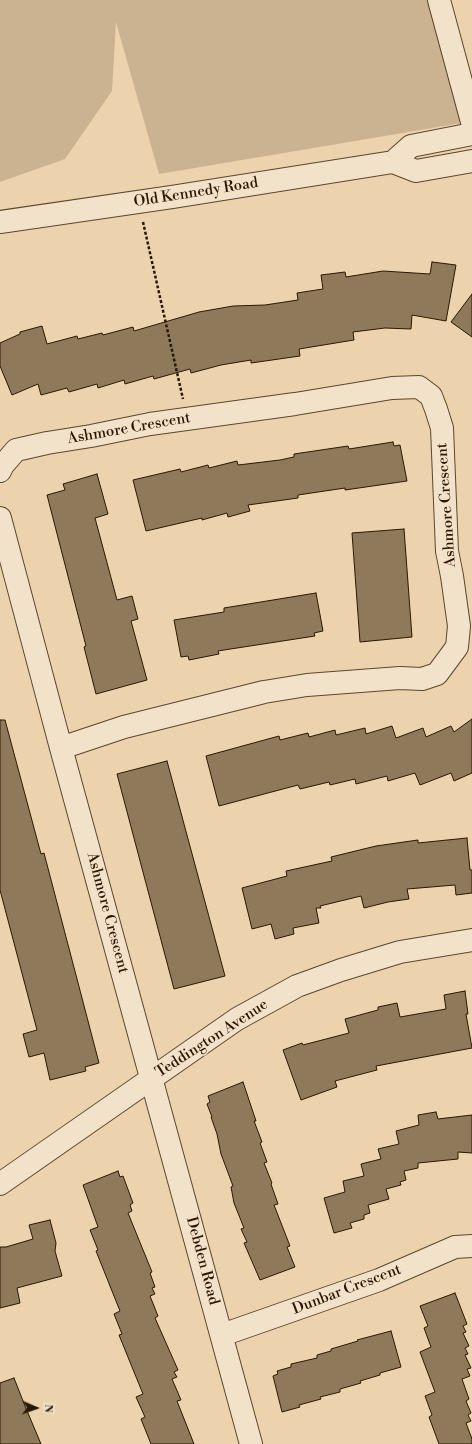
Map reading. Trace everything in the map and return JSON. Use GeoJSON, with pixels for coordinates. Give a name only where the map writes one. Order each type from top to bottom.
{"type":"FeatureCollection","features":[{"type":"Feature","properties":{"kind":"street"},"geometry":{"type":"LineString","coordinates":[[439,0],[472,122]]}},
{"type":"Feature","properties":{"kind":"street","name":"Old Kennedy Road"},"geometry":{"type":"LineString","coordinates":[[392,162],[412,146],[472,134]]}},
{"type":"Feature","properties":{"kind":"street","name":"Old Kennedy Road"},"geometry":{"type":"LineString","coordinates":[[0,222],[392,162],[416,171],[472,160]]}},
{"type":"Feature","properties":{"kind":"street","name":"Ashmore Crescent"},"geometry":{"type":"LineString","coordinates":[[0,471],[3,465],[16,450],[47,443],[150,424],[295,404],[392,388],[420,387],[431,396],[442,428],[447,551],[459,626],[457,647],[437,674],[422,679],[400,678],[307,685],[264,692],[124,727],[61,748]]}},
{"type":"Feature","properties":{"kind":"street","name":"Ashmore Crescent"},"geometry":{"type":"LineString","coordinates":[[0,518],[61,748],[152,1079]]}},
{"type":"Feature","properties":{"kind":"street","name":"Teddington Avenue"},"geometry":{"type":"LineString","coordinates":[[0,1184],[237,1019],[297,986],[341,970],[400,952],[472,940]]}},
{"type":"Feature","properties":{"kind":"street","name":"Debden Road"},"geometry":{"type":"LineString","coordinates":[[152,1079],[251,1444]]}},
{"type":"Feature","properties":{"kind":"street","name":"Dunbar Crescent"},"geometry":{"type":"LineString","coordinates":[[222,1335],[379,1280],[455,1247],[472,1246]]}},
{"type":"Feature","properties":{"kind":"path"},"geometry":{"type":"LineString","coordinates":[[138,202],[188,419]]}},
{"type":"Feature","properties":{"kind":"shaded area"},"geometry":{"type":"Polygon","coordinates":[[[0,0],[428,0],[462,123],[159,174],[116,22],[112,91],[65,159],[0,182],[0,0]]]}},
{"type":"Feature","properties":{"kind":"building"},"geometry":{"type":"Polygon","coordinates":[[[432,262],[456,265],[446,321],[412,315],[411,329],[385,328],[353,332],[354,340],[299,349],[300,356],[251,363],[251,360],[221,365],[191,373],[190,369],[154,379],[153,376],[125,384],[124,380],[98,388],[97,384],[69,392],[67,388],[41,395],[38,384],[12,395],[0,366],[0,343],[20,334],[20,332],[42,326],[47,344],[77,336],[78,339],[102,333],[103,335],[133,327],[134,331],[199,312],[233,306],[265,305],[298,300],[297,293],[323,289],[321,275],[345,272],[346,277],[383,271],[430,274],[432,262]]]}},
{"type":"Feature","properties":{"kind":"building"},"geometry":{"type":"Polygon","coordinates":[[[472,294],[472,337],[451,322],[472,294]]]}},
{"type":"Feature","properties":{"kind":"building"},"geometry":{"type":"Polygon","coordinates":[[[393,442],[394,446],[400,445],[407,481],[298,495],[298,498],[248,505],[250,511],[228,517],[227,513],[202,520],[202,518],[146,531],[133,480],[180,469],[181,472],[208,465],[209,468],[237,461],[238,465],[280,460],[294,457],[294,454],[348,446],[349,449],[393,442]]]}},
{"type":"Feature","properties":{"kind":"building"},"geometry":{"type":"Polygon","coordinates":[[[97,474],[108,514],[95,518],[117,600],[132,596],[138,619],[131,621],[147,680],[96,694],[84,647],[86,646],[47,495],[65,490],[63,484],[97,474]]]}},
{"type":"Feature","properties":{"kind":"building"},"geometry":{"type":"Polygon","coordinates":[[[404,529],[412,637],[360,642],[352,533],[404,529]]]}},
{"type":"Feature","properties":{"kind":"building"},"geometry":{"type":"Polygon","coordinates":[[[316,593],[323,631],[314,633],[315,636],[218,651],[219,654],[189,660],[188,656],[181,657],[174,620],[224,612],[224,608],[316,593]]]}},
{"type":"Feature","properties":{"kind":"building"},"geometry":{"type":"Polygon","coordinates":[[[472,719],[472,773],[454,781],[451,773],[420,785],[415,773],[388,781],[387,776],[356,784],[355,779],[330,785],[329,782],[300,789],[298,785],[219,806],[206,756],[279,736],[280,740],[308,733],[309,737],[335,730],[336,735],[365,728],[366,734],[392,726],[396,738],[423,728],[426,737],[451,726],[454,732],[472,719]]]}},
{"type":"Feature","properties":{"kind":"building"},"geometry":{"type":"Polygon","coordinates":[[[0,720],[5,720],[41,854],[44,853],[99,1063],[85,1067],[86,1071],[50,1080],[44,1053],[29,1057],[23,1034],[37,1030],[0,890],[0,720]]]}},
{"type":"Feature","properties":{"kind":"building"},"geometry":{"type":"Polygon","coordinates":[[[167,761],[225,976],[174,989],[117,774],[167,761]]]}},
{"type":"Feature","properties":{"kind":"building"},"geometry":{"type":"Polygon","coordinates":[[[467,838],[470,870],[472,870],[472,893],[456,895],[455,885],[407,889],[409,899],[364,908],[361,896],[320,906],[321,908],[316,908],[319,923],[293,928],[294,934],[275,939],[271,924],[252,929],[242,888],[287,876],[286,871],[332,861],[331,857],[376,846],[418,840],[418,843],[467,838]]]}},
{"type":"Feature","properties":{"kind":"building"},"geometry":{"type":"Polygon","coordinates":[[[465,991],[468,1014],[466,1014],[472,1048],[376,1066],[377,1070],[335,1081],[337,1087],[301,1100],[283,1050],[302,1043],[303,1045],[349,1033],[345,1019],[378,1010],[378,1007],[397,1003],[400,1017],[446,1009],[444,995],[465,991]]]}},
{"type":"Feature","properties":{"kind":"building"},"geometry":{"type":"Polygon","coordinates":[[[243,1082],[256,1121],[254,1121],[262,1142],[260,1143],[267,1162],[264,1163],[278,1204],[274,1205],[290,1246],[287,1247],[295,1267],[260,1280],[244,1243],[247,1242],[241,1229],[244,1228],[234,1203],[231,1187],[233,1186],[221,1154],[217,1134],[207,1104],[210,1102],[208,1096],[243,1082]]]}},
{"type":"Feature","properties":{"kind":"building"},"geometry":{"type":"Polygon","coordinates":[[[436,1112],[438,1119],[472,1115],[472,1153],[458,1152],[458,1159],[418,1163],[418,1168],[404,1171],[406,1180],[400,1182],[401,1185],[386,1189],[389,1199],[368,1205],[370,1213],[364,1215],[364,1219],[350,1223],[352,1228],[334,1233],[324,1198],[345,1192],[343,1181],[364,1176],[361,1164],[381,1159],[378,1149],[399,1144],[396,1131],[419,1125],[418,1115],[436,1112]]]}},
{"type":"Feature","properties":{"kind":"building"},"geometry":{"type":"Polygon","coordinates":[[[118,1171],[120,1177],[123,1176],[133,1203],[130,1205],[132,1211],[128,1213],[152,1272],[150,1273],[155,1287],[152,1288],[155,1294],[150,1296],[158,1316],[155,1318],[178,1370],[174,1372],[177,1377],[172,1379],[181,1400],[177,1401],[194,1444],[151,1444],[141,1419],[145,1417],[136,1397],[143,1394],[119,1335],[122,1334],[114,1314],[120,1311],[96,1251],[98,1250],[90,1230],[98,1227],[83,1185],[118,1171]]]}},
{"type":"Feature","properties":{"kind":"building"},"geometry":{"type":"Polygon","coordinates":[[[50,1220],[56,1243],[55,1251],[62,1276],[17,1288],[20,1303],[0,1308],[0,1247],[6,1247],[33,1239],[29,1225],[50,1220]]]}},
{"type":"Feature","properties":{"kind":"building"},"geometry":{"type":"Polygon","coordinates":[[[455,1293],[467,1324],[463,1326],[466,1332],[463,1333],[469,1346],[465,1348],[468,1354],[465,1355],[471,1368],[467,1369],[470,1376],[462,1379],[469,1399],[466,1401],[471,1413],[468,1415],[471,1421],[466,1423],[472,1439],[472,1444],[439,1444],[429,1417],[432,1415],[425,1396],[435,1392],[420,1352],[431,1347],[424,1328],[428,1326],[420,1306],[455,1293]]]}},
{"type":"Feature","properties":{"kind":"building"},"geometry":{"type":"Polygon","coordinates":[[[391,1331],[401,1367],[380,1373],[380,1375],[360,1381],[361,1383],[340,1389],[340,1392],[320,1397],[321,1399],[299,1405],[300,1407],[282,1412],[273,1376],[278,1374],[277,1371],[291,1367],[291,1364],[317,1358],[317,1355],[331,1351],[331,1349],[391,1331]]]}},
{"type":"Feature","properties":{"kind":"building"},"geometry":{"type":"Polygon","coordinates":[[[14,1378],[41,1444],[0,1444],[0,1383],[14,1378]]]}}]}
